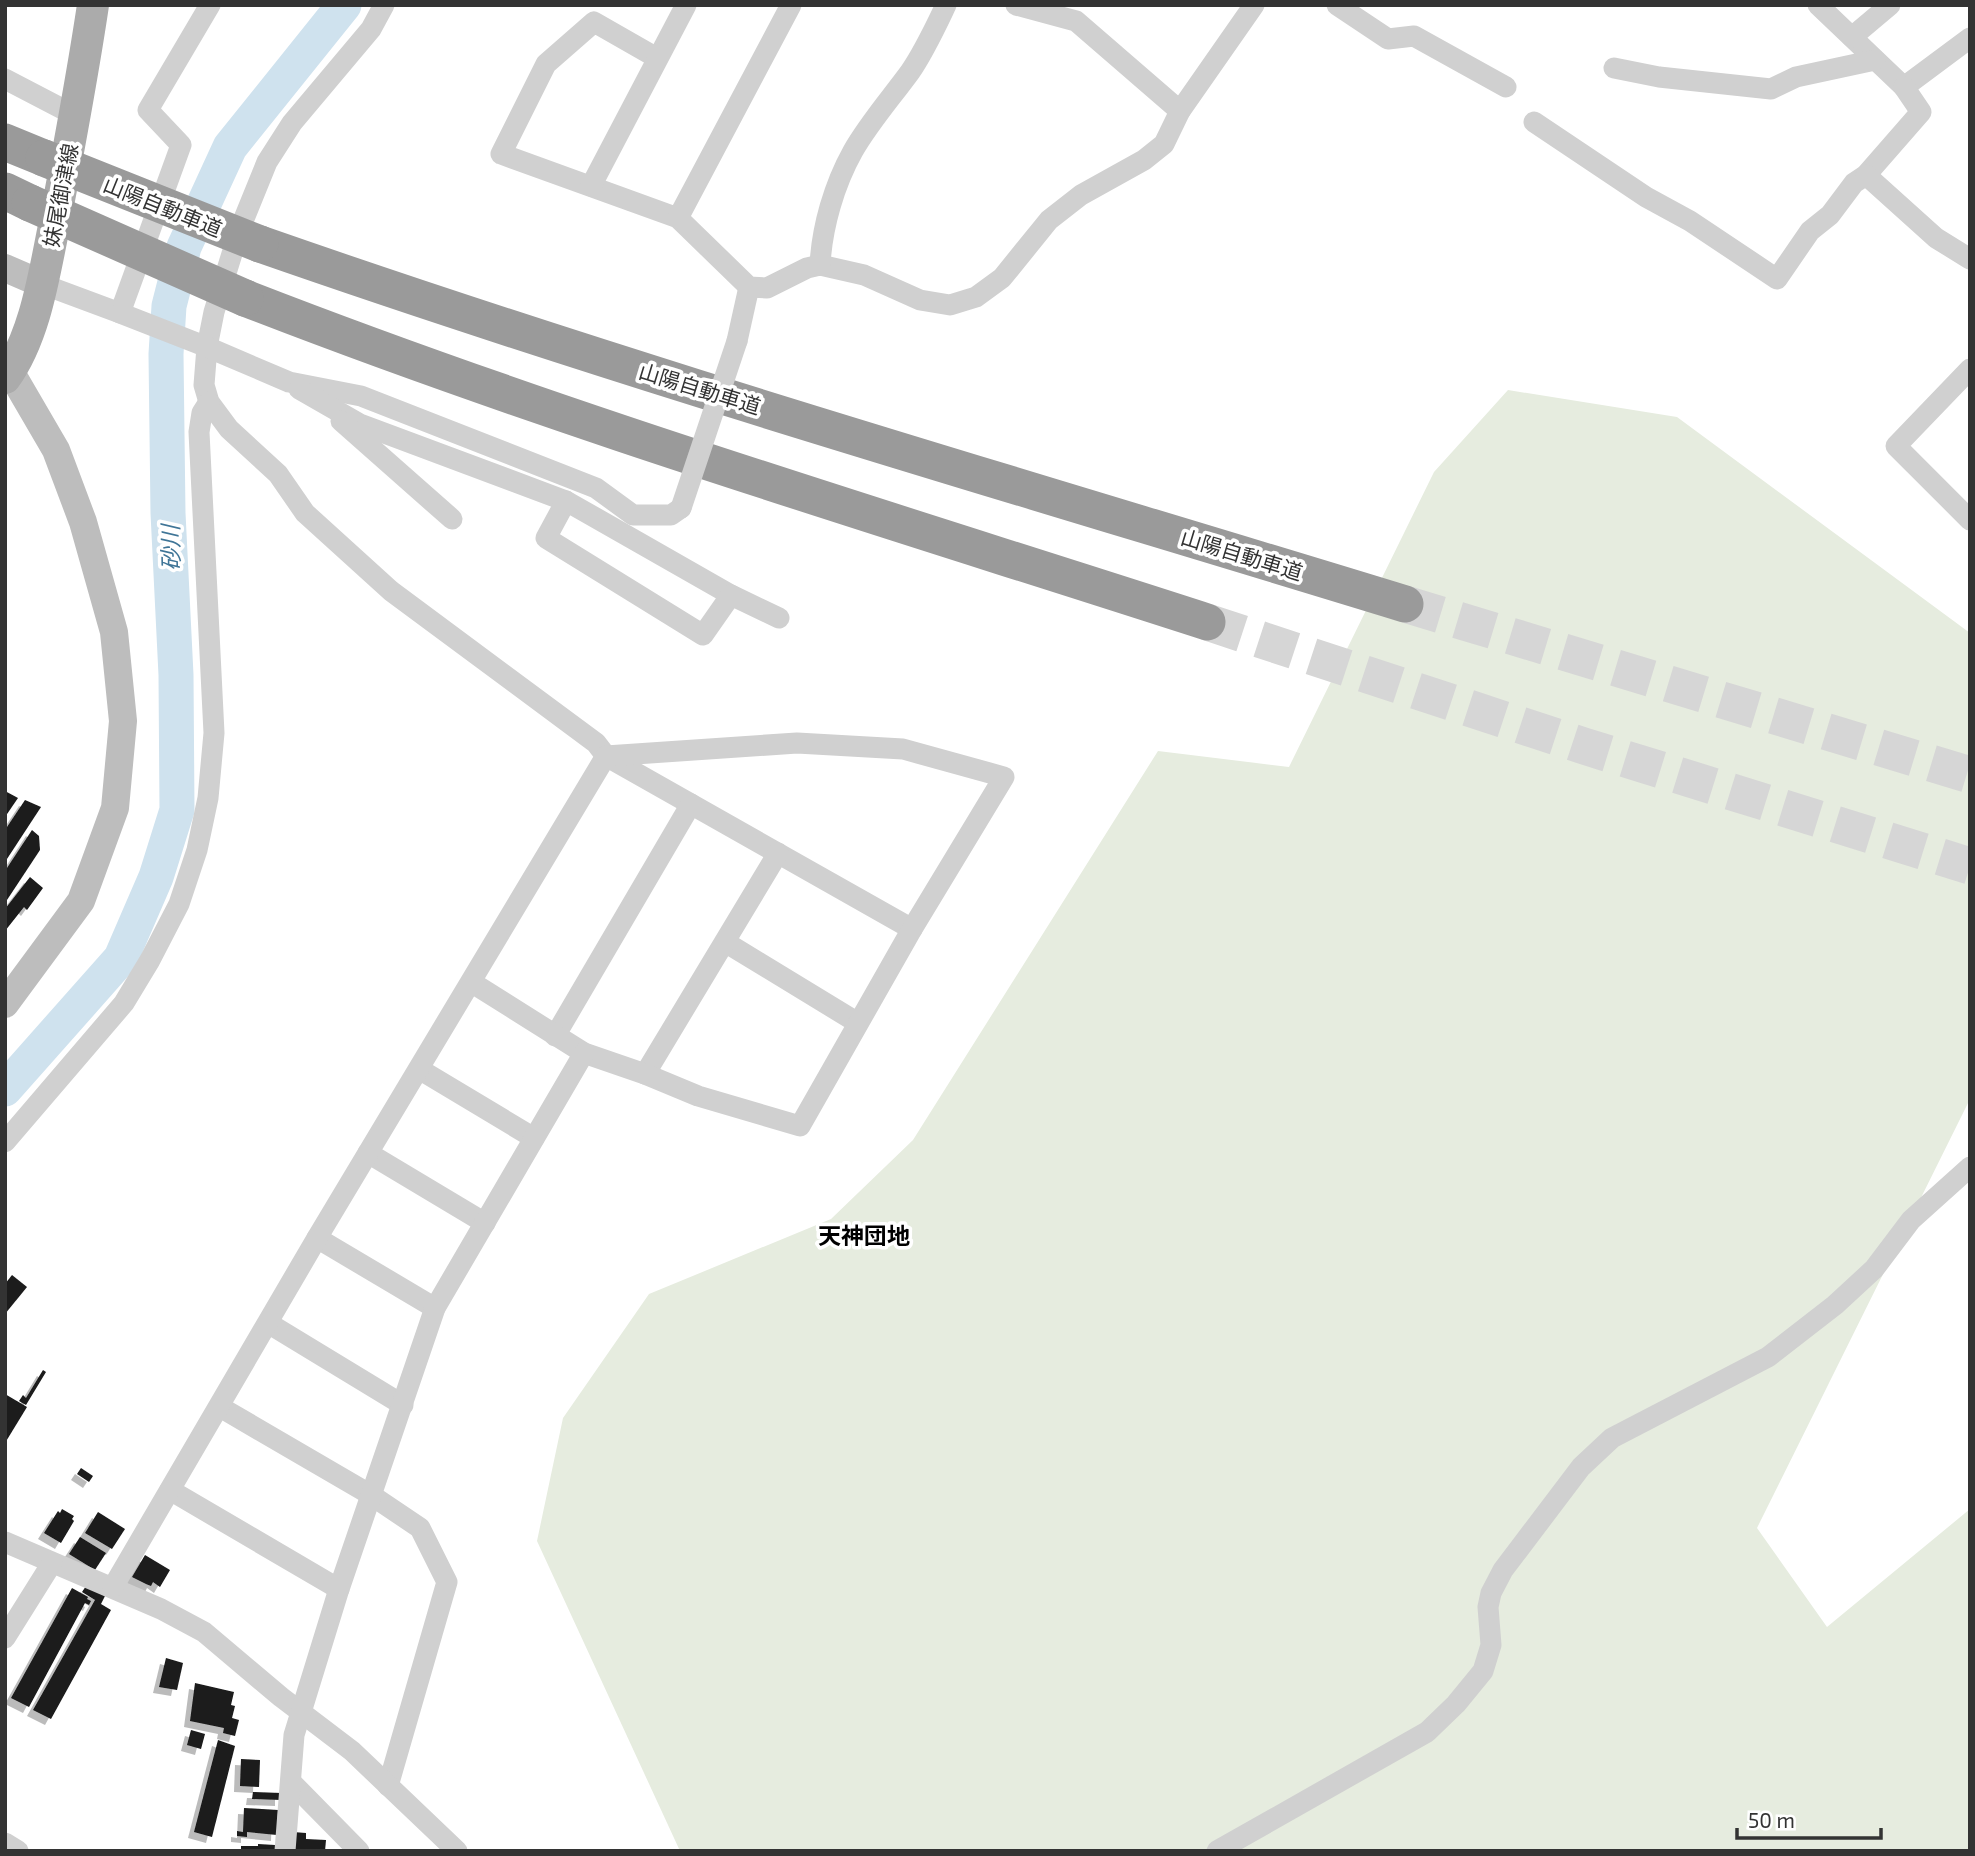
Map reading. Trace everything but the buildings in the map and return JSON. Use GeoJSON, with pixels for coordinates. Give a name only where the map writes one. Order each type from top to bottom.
{"type":"FeatureCollection","features":[{"type":"Feature","properties":{"kind":"highway","name":"山陽自動車道"},"geometry":{"type":"LineString","coordinates":[[5,142],[260,244],[378,285],[600,357],[1405,604]]}},
{"type":"Feature","properties":{"kind":"highway"},"geometry":{"type":"LineString","coordinates":[[18,197],[245,298],[577,420],[1207,622]]}},
{"type":"Feature","properties":{"kind":"main road","name":"妹尾御津線"},"geometry":{"type":"LineString","coordinates":[[7,373],[38,305],[76,116],[93,5]]}},
{"type":"Feature","properties":{"kind":"street"},"geometry":{"type":"LineString","coordinates":[[126,316],[181,145],[148,110],[210,5]]}},
{"type":"Feature","properties":{"kind":"street"},"geometry":{"type":"LineString","coordinates":[[384,5],[370,29],[337,72],[320,87],[292,123],[267,162],[239,231],[214,312],[207,347],[204,385],[209,402],[229,429],[278,474],[305,513],[391,591],[596,743],[606,756],[912,929]]}},
{"type":"Feature","properties":{"kind":"street"},"geometry":{"type":"LineString","coordinates":[[591,186],[687,5]]}},
{"type":"Feature","properties":{"kind":"street"},"geometry":{"type":"LineString","coordinates":[[678,218],[791,5]]}},
{"type":"Feature","properties":{"kind":"street"},"geometry":{"type":"LineString","coordinates":[[820,265],[822,240],[830,210],[851,155],[912,69],[946,5]]}},
{"type":"Feature","properties":{"kind":"street"},"geometry":{"type":"LineString","coordinates":[[1016,5],[1076,21],[1180,111]]}},
{"type":"Feature","properties":{"kind":"street"},"geometry":{"type":"LineString","coordinates":[[657,58],[594,22],[546,64],[501,153],[678,218],[749,287],[767,288],[807,268],[820,265],[864,275],[920,300],[950,305],[976,297],[1002,278],[1049,220],[1081,195],[1144,160],[1164,144],[1180,111],[1254,5]]}},
{"type":"Feature","properties":{"kind":"street"},"geometry":{"type":"LineString","coordinates":[[1337,5],[1388,39],[1414,36],[1506,87]]}},
{"type":"Feature","properties":{"kind":"street"},"geometry":{"type":"LineString","coordinates":[[1534,122],[1646,197],[1690,221],[1777,279],[1810,231],[1830,215],[1854,183],[1866,175],[1921,112],[1904,87],[1818,5]]}},
{"type":"Feature","properties":{"kind":"street"},"geometry":{"type":"LineString","coordinates":[[1852,37],[1890,5]]}},
{"type":"Feature","properties":{"kind":"street"},"geometry":{"type":"LineString","coordinates":[[1904,87],[1970,38]]}},
{"type":"Feature","properties":{"kind":"street"},"geometry":{"type":"LineString","coordinates":[[1615,68],[1659,77],[1771,89],[1796,77],[1875,60]]}},
{"type":"Feature","properties":{"kind":"street"},"geometry":{"type":"LineString","coordinates":[[5,79],[76,116]]}},
{"type":"Feature","properties":{"kind":"street"},"geometry":{"type":"LineString","coordinates":[[1866,175],[1936,238],[1970,259]]}},
{"type":"Feature","properties":{"kind":"street"},"geometry":{"type":"LineString","coordinates":[[5,268],[207,347],[289,383],[360,424],[566,501],[730,595],[779,618]]}},
{"type":"Feature","properties":{"kind":"street"},"geometry":{"type":"LineString","coordinates":[[289,383],[361,396],[596,488],[633,515],[671,515],[681,508],[737,341],[749,287]]}},
{"type":"Feature","properties":{"kind":"street"},"geometry":{"type":"LineString","coordinates":[[1970,369],[1896,446],[1970,520]]}},
{"type":"Feature","properties":{"kind":"street"},"geometry":{"type":"LineString","coordinates":[[5,1004],[81,901],[115,808],[123,721],[114,632],[83,522],[56,450],[7,373]]}},
{"type":"Feature","properties":{"kind":"street"},"geometry":{"type":"LineString","coordinates":[[5,1142],[124,1003],[179,904],[197,850],[208,797],[214,733],[199,432],[202,413],[209,402]]}},
{"type":"Feature","properties":{"kind":"street"},"geometry":{"type":"LineString","coordinates":[[328,407],[350,431],[452,519]]}},
{"type":"Feature","properties":{"kind":"street"},"geometry":{"type":"LineString","coordinates":[[566,501],[546,538],[703,635],[730,595]]}},
{"type":"Feature","properties":{"kind":"street"},"geometry":{"type":"LineString","coordinates":[[471,982],[583,1053],[698,1096],[800,1126],[912,929],[1004,777],[903,749],[797,743],[606,756]]}},
{"type":"Feature","properties":{"kind":"street"},"geometry":{"type":"LineString","coordinates":[[113,1587],[317,1238],[606,756]]}},
{"type":"Feature","properties":{"kind":"street"},"geometry":{"type":"LineString","coordinates":[[555,1036],[691,804]]}},
{"type":"Feature","properties":{"kind":"street"},"geometry":{"type":"LineString","coordinates":[[645,1074],[778,853]]}},
{"type":"Feature","properties":{"kind":"street"},"geometry":{"type":"LineString","coordinates":[[725,942],[858,1023]]}},
{"type":"Feature","properties":{"kind":"street"},"geometry":{"type":"LineString","coordinates":[[285,1851],[294,1735],[339,1590],[435,1308],[583,1053]]}},
{"type":"Feature","properties":{"kind":"street"},"geometry":{"type":"LineString","coordinates":[[419,1069],[534,1138]]}},
{"type":"Feature","properties":{"kind":"street"},"geometry":{"type":"LineString","coordinates":[[368,1153],[485,1223]]}},
{"type":"Feature","properties":{"kind":"street"},"geometry":{"type":"LineString","coordinates":[[1217,1851],[1427,1732],[1456,1704],[1483,1671],[1491,1645],[1488,1607],[1491,1593],[1503,1570],[1581,1467],[1612,1438],[1768,1357],[1816,1320],[1874,1269],[1911,1220],[1970,1167]]}},
{"type":"Feature","properties":{"kind":"street"},"geometry":{"type":"LineString","coordinates":[[317,1238],[435,1308]]}},
{"type":"Feature","properties":{"kind":"street"},"geometry":{"type":"LineString","coordinates":[[268,1323],[403,1405]]}},
{"type":"Feature","properties":{"kind":"street"},"geometry":{"type":"LineString","coordinates":[[220,1407],[371,1495],[420,1528],[447,1582],[388,1786]]}},
{"type":"Feature","properties":{"kind":"street"},"geometry":{"type":"LineString","coordinates":[[170,1490],[339,1590]]}},
{"type":"Feature","properties":{"kind":"street"},"geometry":{"type":"LineString","coordinates":[[5,1542],[162,1609],[204,1632],[352,1751],[457,1851]]}},
{"type":"Feature","properties":{"kind":"street"},"geometry":{"type":"LineString","coordinates":[[5,1638],[52,1563]]}},
{"type":"Feature","properties":{"kind":"street"},"geometry":{"type":"LineString","coordinates":[[291,1782],[359,1851]]}},
{"type":"Feature","properties":{"kind":"street"},"geometry":{"type":"LineString","coordinates":[[5,1843],[18,1851]]}},
{"type":"Feature","properties":{"kind":"shaded area"},"geometry":{"type":"Polygon","coordinates":[[[1508,390],[1677,417],[1970,633],[1970,1099],[1757,1528],[1827,1627],[1970,1509],[1970,1851],[680,1851],[537,1541],[563,1418],[649,1294],[831,1219],[913,1140],[1158,751],[1289,767],[1434,472],[1508,390]]]}},
{"type":"Feature","properties":{"kind":"waterway","name":"砂川"},"geometry":{"type":"LineString","coordinates":[[5,1089],[121,958],[156,877],[177,810],[176,675],[168,513],[166,354],[169,306],[184,247],[230,147],[344,5]]}},
{"type":"Feature","properties":{"kind":"tunnel"},"geometry":{"type":"LineString","coordinates":[[1405,604],[1970,775]]}},
{"type":"Feature","properties":{"kind":"tunnel"},"geometry":{"type":"LineString","coordinates":[[1207,622],[1584,746],[1970,866]]}},
{"type":"Feature","properties":{"kind":"district","name":"天神団地"},"geometry":{"type":"Point","coordinates":[864,1235]}}]}
